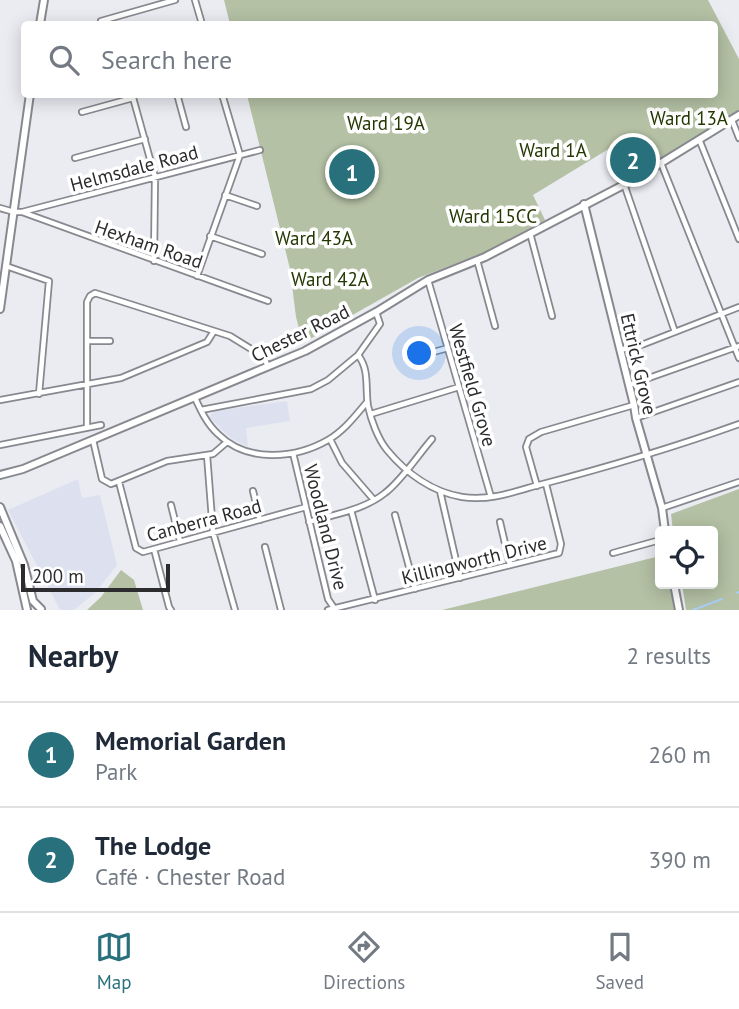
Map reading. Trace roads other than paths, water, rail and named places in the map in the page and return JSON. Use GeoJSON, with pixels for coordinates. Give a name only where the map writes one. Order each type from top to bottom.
{"type":"FeatureCollection","features":[{"type":"Feature","properties":{"kind":"main road"},"geometry":{"type":"LineString","coordinates":[[40,21],[44,0]]}},
{"type":"Feature","properties":{"kind":"main road"},"geometry":{"type":"LineString","coordinates":[[0,309],[18,212],[30,98]]}},
{"type":"Feature","properties":{"kind":"main road","name":"Chester Road"},"geometry":{"type":"LineString","coordinates":[[0,482],[10,474],[305,351],[428,280],[477,260],[624,184],[739,116]]}},
{"type":"Feature","properties":{"kind":"main road","name":"Ettrick Grove"},"geometry":{"type":"LineString","coordinates":[[584,204],[664,526]]}},
{"type":"Feature","properties":{"kind":"main road","name":"Chester Road"},"geometry":{"type":"LineString","coordinates":[[0,475],[10,474]]}},
{"type":"Feature","properties":{"kind":"main road"},"geometry":{"type":"LineString","coordinates":[[0,507],[24,565],[33,601],[41,610]]}},
{"type":"Feature","properties":{"kind":"main road"},"geometry":{"type":"LineString","coordinates":[[0,526],[16,561],[27,610]]}},
{"type":"Feature","properties":{"kind":"main road"},"geometry":{"type":"LineString","coordinates":[[0,546],[4,534]]}},
{"type":"Feature","properties":{"kind":"main road"},"geometry":{"type":"LineString","coordinates":[[675,589],[679,610]]}},
{"type":"Feature","properties":{"kind":"street"},"geometry":{"type":"LineString","coordinates":[[101,21],[175,0]]}},
{"type":"Feature","properties":{"kind":"street"},"geometry":{"type":"LineString","coordinates":[[195,0],[201,21]]}},
{"type":"Feature","properties":{"kind":"street"},"geometry":{"type":"LineString","coordinates":[[82,112],[127,98]]}},
{"type":"Feature","properties":{"kind":"street"},"geometry":{"type":"LineString","coordinates":[[134,98],[155,177],[155,261]]}},
{"type":"Feature","properties":{"kind":"street"},"geometry":{"type":"LineString","coordinates":[[178,98],[186,127]]}},
{"type":"Feature","properties":{"kind":"street"},"geometry":{"type":"LineString","coordinates":[[197,276],[240,155],[223,98]]}},
{"type":"Feature","properties":{"kind":"street"},"geometry":{"type":"LineString","coordinates":[[732,120],[739,138]]}},
{"type":"Feature","properties":{"kind":"street"},"geometry":{"type":"LineString","coordinates":[[75,158],[145,139]]}},
{"type":"Feature","properties":{"kind":"street"},"geometry":{"type":"LineString","coordinates":[[699,139],[739,239]]}},
{"type":"Feature","properties":{"kind":"street","name":"Helmsdale Road"},"geometry":{"type":"LineString","coordinates":[[18,212],[260,149]]}},
{"type":"Feature","properties":{"kind":"street"},"geometry":{"type":"LineString","coordinates":[[661,163],[720,314],[737,346],[739,358]]}},
{"type":"Feature","properties":{"kind":"street"},"geometry":{"type":"LineString","coordinates":[[624,184],[675,332]]}},
{"type":"Feature","properties":{"kind":"street"},"geometry":{"type":"LineString","coordinates":[[225,195],[257,206]]}},
{"type":"Feature","properties":{"kind":"street","name":"Hexham Road"},"geometry":{"type":"LineString","coordinates":[[0,208],[18,212],[268,301]]}},
{"type":"Feature","properties":{"kind":"street"},"geometry":{"type":"LineString","coordinates":[[530,233],[552,316]]}},
{"type":"Feature","properties":{"kind":"street"},"geometry":{"type":"LineString","coordinates":[[210,236],[262,254]]}},
{"type":"Feature","properties":{"kind":"street"},"geometry":{"type":"LineString","coordinates":[[477,260],[495,326]]}},
{"type":"Feature","properties":{"kind":"street"},"geometry":{"type":"LineString","coordinates":[[6,266],[49,281],[39,394]]}},
{"type":"Feature","properties":{"kind":"street","name":"Westfield Grove"},"geometry":{"type":"LineString","coordinates":[[428,280],[491,497]]}},
{"type":"Feature","properties":{"kind":"street"},"geometry":{"type":"LineString","coordinates":[[87,428],[88,300],[93,294],[98,293],[230,336],[264,357],[268,368]]}},
{"type":"Feature","properties":{"kind":"street"},"geometry":{"type":"LineString","coordinates":[[620,350],[739,307]]}},
{"type":"Feature","properties":{"kind":"street"},"geometry":{"type":"LineString","coordinates":[[201,410],[311,390],[328,380],[358,355],[380,324],[376,312]]}},
{"type":"Feature","properties":{"kind":"street"},"geometry":{"type":"LineString","coordinates":[[0,400],[121,378],[207,342],[214,331]]}},
{"type":"Feature","properties":{"kind":"street"},"geometry":{"type":"LineString","coordinates":[[87,341],[110,341]]}},
{"type":"Feature","properties":{"kind":"street"},"geometry":{"type":"LineString","coordinates":[[628,385],[737,346]]}},
{"type":"Feature","properties":{"kind":"street"},"geometry":{"type":"LineString","coordinates":[[408,359],[448,348]]}},
{"type":"Feature","properties":{"kind":"street"},"geometry":{"type":"LineString","coordinates":[[358,355],[365,367],[371,414],[385,447],[426,484],[460,496],[491,497],[546,484],[646,456],[739,424]]}},
{"type":"Feature","properties":{"kind":"street"},"geometry":{"type":"LineString","coordinates":[[636,418],[739,382]]}},
{"type":"Feature","properties":{"kind":"street"},"geometry":{"type":"LineString","coordinates":[[79,387],[86,396]]}},
{"type":"Feature","properties":{"kind":"street"},"geometry":{"type":"LineString","coordinates":[[371,414],[459,387]]}},
{"type":"Feature","properties":{"kind":"street"},"geometry":{"type":"LineString","coordinates":[[195,398],[212,428],[228,442],[246,452],[261,455],[303,451],[330,439],[351,421],[368,401]]}},
{"type":"Feature","properties":{"kind":"street"},"geometry":{"type":"LineString","coordinates":[[537,486],[526,447],[529,439],[541,432],[634,405]]}},
{"type":"Feature","properties":{"kind":"street"},"geometry":{"type":"LineString","coordinates":[[0,444],[101,425]]}},
{"type":"Feature","properties":{"kind":"street"},"geometry":{"type":"LineString","coordinates":[[330,439],[342,463],[374,500]]}},
{"type":"Feature","properties":{"kind":"street"},"geometry":{"type":"LineString","coordinates":[[309,522],[374,500],[387,491],[432,439]]}},
{"type":"Feature","properties":{"kind":"street"},"geometry":{"type":"LineString","coordinates":[[93,440],[103,479],[105,483],[111,484],[167,461],[219,451],[228,442]]}},
{"type":"Feature","properties":{"kind":"street","name":"Woodland Drive"},"geometry":{"type":"LineString","coordinates":[[293,453],[331,609]]}},
{"type":"Feature","properties":{"kind":"street"},"geometry":{"type":"LineString","coordinates":[[207,455],[214,533],[235,610]]}},
{"type":"Feature","properties":{"kind":"street","name":"Canberra Road"},"geometry":{"type":"LineString","coordinates":[[119,482],[136,548],[143,552],[306,507]]}},
{"type":"Feature","properties":{"kind":"street"},"geometry":{"type":"LineString","coordinates":[[662,508],[739,482]]}},
{"type":"Feature","properties":{"kind":"street","name":"Killingworth Drive"},"geometry":{"type":"LineString","coordinates":[[331,609],[559,553],[561,544],[546,484]]}},
{"type":"Feature","properties":{"kind":"street"},"geometry":{"type":"LineString","coordinates":[[440,490],[460,578]]}},
{"type":"Feature","properties":{"kind":"street"},"geometry":{"type":"LineString","coordinates":[[253,491],[260,520]]}},
{"type":"Feature","properties":{"kind":"street"},"geometry":{"type":"LineString","coordinates":[[171,505],[180,541]]}},
{"type":"Feature","properties":{"kind":"street"},"geometry":{"type":"LineString","coordinates":[[351,510],[375,600]]}},
{"type":"Feature","properties":{"kind":"street"},"geometry":{"type":"LineString","coordinates":[[395,515],[415,589]]}},
{"type":"Feature","properties":{"kind":"street"},"geometry":{"type":"LineString","coordinates":[[499,522],[510,565]]}},
{"type":"Feature","properties":{"kind":"street"},"geometry":{"type":"LineString","coordinates":[[612,553],[655,541]]}},
{"type":"Feature","properties":{"kind":"street"},"geometry":{"type":"LineString","coordinates":[[0,546],[8,545]]}},
{"type":"Feature","properties":{"kind":"street"},"geometry":{"type":"LineString","coordinates":[[265,547],[281,610]]}},
{"type":"Feature","properties":{"kind":"street"},"geometry":{"type":"LineString","coordinates":[[154,549],[171,610]]}},
{"type":"Feature","properties":{"kind":"waterway"},"geometry":{"type":"LineString","coordinates":[[693,610],[722,599]]}},
{"type":"Feature","properties":{"kind":"place","name":"The Lodge"},"geometry":{"type":"Point","coordinates":[633,160]}},
{"type":"Feature","properties":{"kind":"place","name":"Memorial Garden"},"geometry":{"type":"Point","coordinates":[352,172]}},
{"type":"Feature","properties":{"kind":"park label","name":"Ward 13A"},"geometry":{"type":"Point","coordinates":[689,118]}},
{"type":"Feature","properties":{"kind":"park label","name":"Ward 19A"},"geometry":{"type":"Point","coordinates":[386,123]}},
{"type":"Feature","properties":{"kind":"park label","name":"Ward 1A"},"geometry":{"type":"Point","coordinates":[553,150]}},
{"type":"Feature","properties":{"kind":"park label","name":"Ward 15CC"},"geometry":{"type":"Point","coordinates":[493,216]}},
{"type":"Feature","properties":{"kind":"park label","name":"Ward 43A"},"geometry":{"type":"Point","coordinates":[314,238]}},
{"type":"Feature","properties":{"kind":"park label","name":"Ward 42A"},"geometry":{"type":"Point","coordinates":[330,279]}}]}
